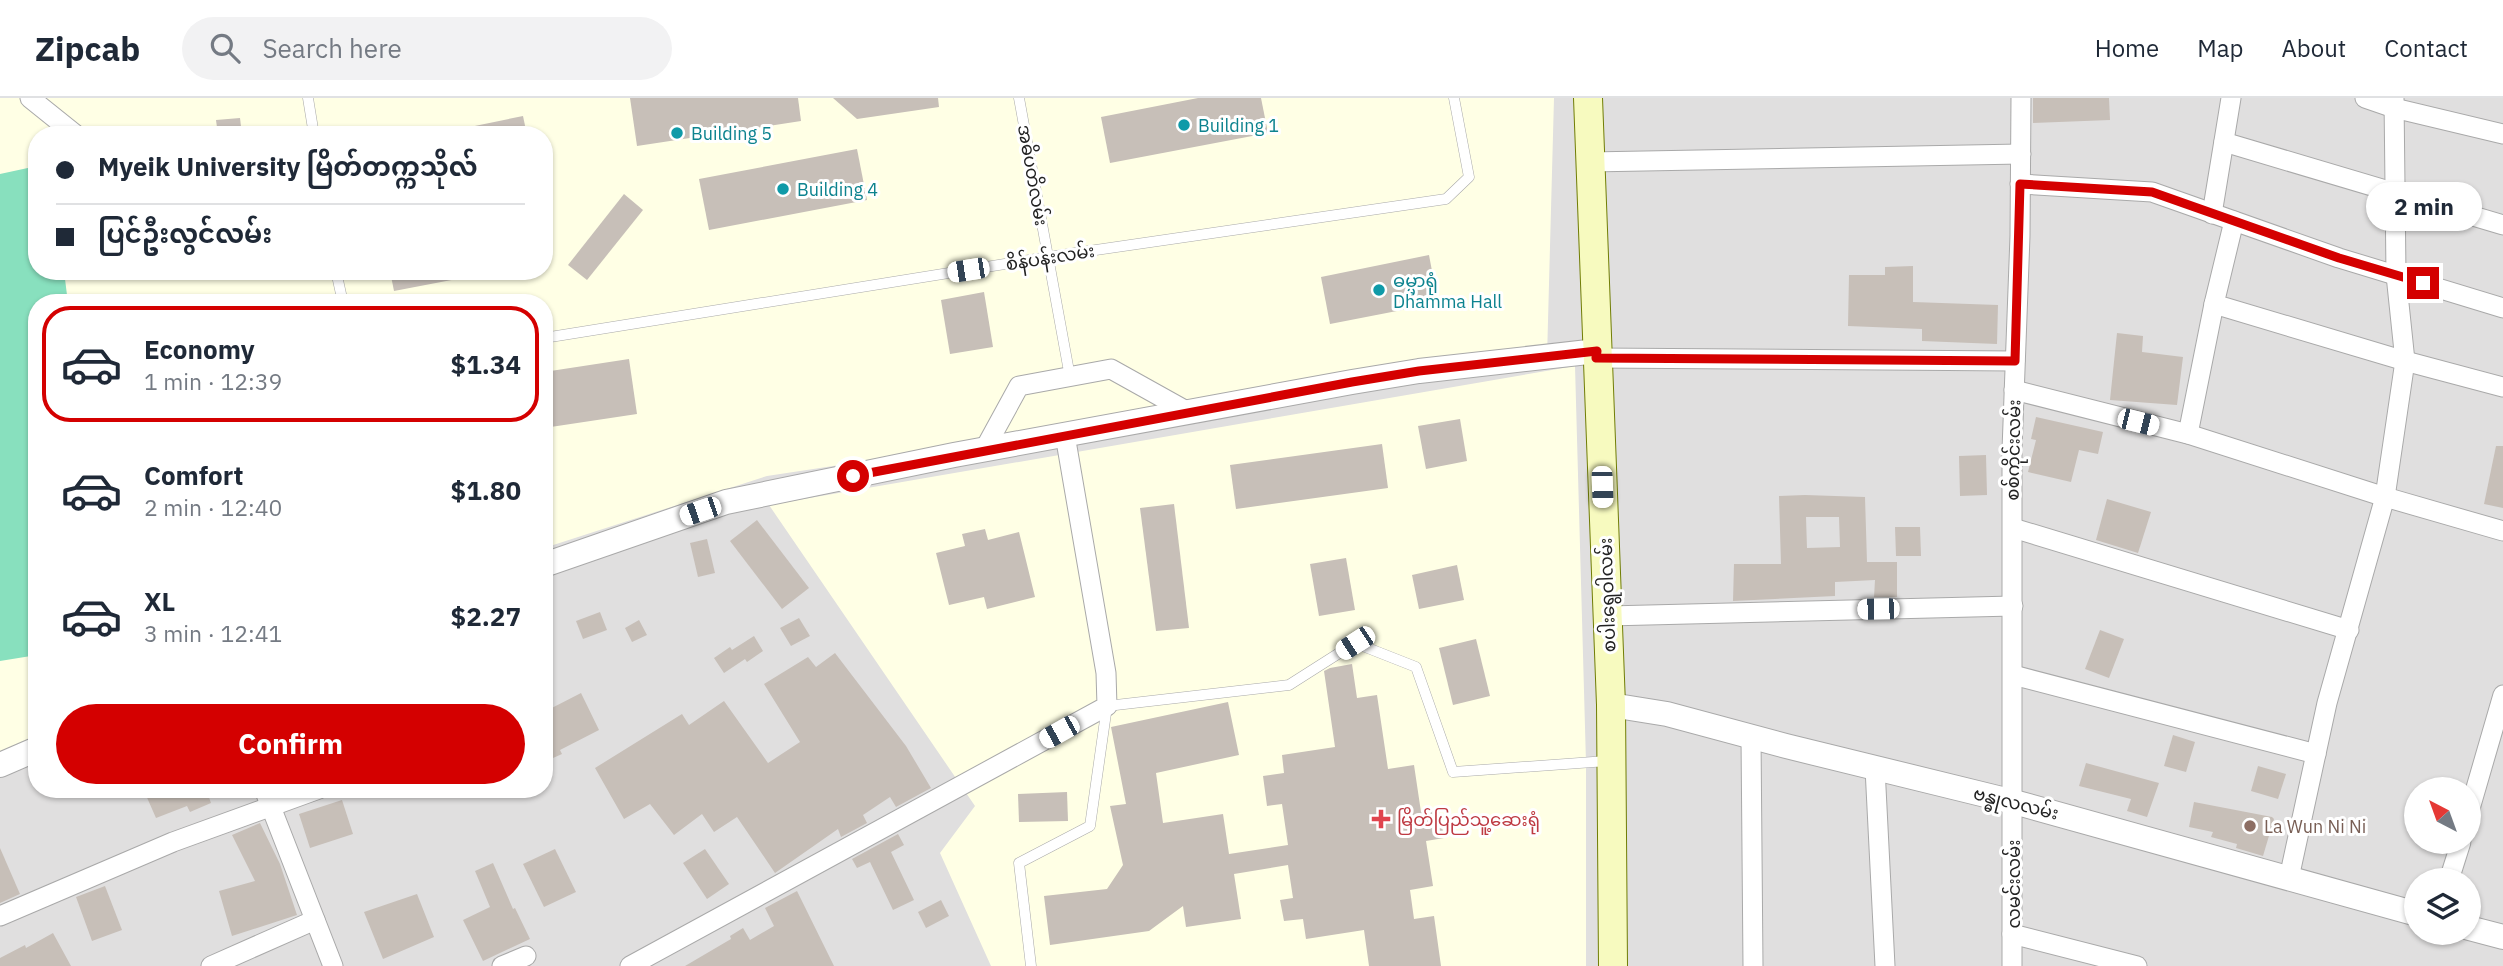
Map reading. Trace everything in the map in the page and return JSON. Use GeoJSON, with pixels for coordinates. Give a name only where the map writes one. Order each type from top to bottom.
{"type":"FeatureCollection","features":[{"type":"Feature","properties":{"kind":"main road","name":"စပါးရွေဝါလမ်း"},"geometry":{"type":"LineString","coordinates":[[1588,98],[1611,705],[1613,966]]}},
{"type":"Feature","properties":{"kind":"street"},"geometry":{"type":"LineString","coordinates":[[30,98],[65,126]]}},
{"type":"Feature","properties":{"kind":"street","name":"စစ်ကိုင်းလမ်း"},"geometry":{"type":"LineString","coordinates":[[2014,802],[2014,390],[2021,98]]}},
{"type":"Feature","properties":{"kind":"street"},"geometry":{"type":"LineString","coordinates":[[2213,214],[2231,98]]}},
{"type":"Feature","properties":{"kind":"street"},"geometry":{"type":"LineString","coordinates":[[2365,98],[2394,103],[2503,134]]}},
{"type":"Feature","properties":{"kind":"street"},"geometry":{"type":"LineString","coordinates":[[2289,878],[2327,704],[2385,497],[2405,361],[2396,275],[2394,103]]}},
{"type":"Feature","properties":{"kind":"street"},"geometry":{"type":"LineString","coordinates":[[2224,142],[2503,225]]}},
{"type":"Feature","properties":{"kind":"street"},"geometry":{"type":"LineString","coordinates":[[1590,162],[2021,153]]}},
{"type":"Feature","properties":{"kind":"street"},"geometry":{"type":"LineString","coordinates":[[2020,184],[2152,192],[2396,275],[2503,308]]}},
{"type":"Feature","properties":{"kind":"street"},"geometry":{"type":"LineString","coordinates":[[2188,434],[2234,221]]}},
{"type":"Feature","properties":{"kind":"street"},"geometry":{"type":"LineString","coordinates":[[2214,304],[2503,387]]}},
{"type":"Feature","properties":{"kind":"street"},"geometry":{"type":"LineString","coordinates":[[553,562],[726,502],[984,450],[1419,371],[1597,355],[2015,361]]}},
{"type":"Feature","properties":{"kind":"street"},"geometry":{"type":"LineString","coordinates":[[984,450],[1019,386],[1111,369],[1190,413]]}},
{"type":"Feature","properties":{"kind":"street"},"geometry":{"type":"LineString","coordinates":[[2014,390],[2188,434],[2385,497],[2503,531]]}},
{"type":"Feature","properties":{"kind":"street"},"geometry":{"type":"LineString","coordinates":[[630,966],[1107,706],[1106,673],[1065,435]]}},
{"type":"Feature","properties":{"kind":"street"},"geometry":{"type":"LineString","coordinates":[[2013,528],[2349,630]]}},
{"type":"Feature","properties":{"kind":"street"},"geometry":{"type":"LineString","coordinates":[[1608,616],[2013,606]]}},
{"type":"Feature","properties":{"kind":"street"},"geometry":{"type":"LineString","coordinates":[[2013,675],[2316,754]]}},
{"type":"Feature","properties":{"kind":"street"},"geometry":{"type":"LineString","coordinates":[[2479,777],[2503,695]]}},
{"type":"Feature","properties":{"kind":"street","name":"ဗန္ဓုလလမ်း"},"geometry":{"type":"LineString","coordinates":[[1611,705],[1667,714],[2014,802],[2404,910]]}},
{"type":"Feature","properties":{"kind":"street"},"geometry":{"type":"LineString","coordinates":[[1751,737],[1753,966]]}},
{"type":"Feature","properties":{"kind":"street"},"geometry":{"type":"LineString","coordinates":[[0,765],[28,753]]}},
{"type":"Feature","properties":{"kind":"street"},"geometry":{"type":"LineString","coordinates":[[1875,768],[1885,966]]}},
{"type":"Feature","properties":{"kind":"street"},"geometry":{"type":"LineString","coordinates":[[267,798],[333,966]]}},
{"type":"Feature","properties":{"kind":"street"},"geometry":{"type":"LineString","coordinates":[[0,916],[173,842],[296,798]]}},
{"type":"Feature","properties":{"kind":"street","name":"လမင်းလမ်း"},"geometry":{"type":"LineString","coordinates":[[2012,966],[2014,802]]}},
{"type":"Feature","properties":{"kind":"street"},"geometry":{"type":"LineString","coordinates":[[211,966],[315,920]]}},
{"type":"Feature","properties":{"kind":"street"},"geometry":{"type":"LineString","coordinates":[[2481,931],[2503,937]]}},
{"type":"Feature","properties":{"kind":"street"},"geometry":{"type":"LineString","coordinates":[[2012,934],[2137,966]]}},
{"type":"Feature","properties":{"kind":"street"},"geometry":{"type":"LineString","coordinates":[[502,966],[526,956]]}},
{"type":"Feature","properties":{"kind":"lane"},"geometry":{"type":"LineString","coordinates":[[308,98],[313,126]]}},
{"type":"Feature","properties":{"kind":"lane","name":"အဓိပတိလမ်း"},"geometry":{"type":"LineString","coordinates":[[1019,98],[1069,377]]}},
{"type":"Feature","properties":{"kind":"lane","name":"စိန်ပန်းလမ်း"},"geometry":{"type":"LineString","coordinates":[[553,337],[1048,257],[1446,199],[1469,177],[1454,98]]}},
{"type":"Feature","properties":{"kind":"lane"},"geometry":{"type":"LineString","coordinates":[[1031,966],[1019,863],[1090,826],[1107,706],[1289,685],[1355,643],[1416,667],[1453,772],[1612,761]]}},
{"type":"Feature","properties":{"kind":"shaded area"},"geometry":{"type":"Polygon","coordinates":[[[0,98],[2503,98],[2503,966],[0,966],[0,98]]]}},
{"type":"Feature","properties":{"kind":"shaded area"},"geometry":{"type":"Polygon","coordinates":[[[0,98],[1554,98],[1547,358],[767,476],[553,545],[553,294],[28,294],[28,741],[0,752],[0,98]]]}},
{"type":"Feature","properties":{"kind":"shaded area"},"geometry":{"type":"Polygon","coordinates":[[[1575,366],[1586,763],[1586,966],[991,966],[940,853],[975,806],[769,505],[1575,366]]]}},
{"type":"Feature","properties":{"kind":"green space"},"geometry":{"type":"Polygon","coordinates":[[[28,168],[28,280],[65,280],[67,294],[28,294],[28,656],[0,661],[0,174],[28,168]]]}},
{"type":"Feature","properties":{"kind":"building","name":"Building 5"},"geometry":{"type":"Polygon","coordinates":[[[630,98],[798,98],[801,121],[637,146],[630,98]]]}},
{"type":"Feature","properties":{"kind":"building"},"geometry":{"type":"Polygon","coordinates":[[[833,98],[938,98],[939,107],[857,119],[833,98]]]}},
{"type":"Feature","properties":{"kind":"building","name":"Building 1"},"geometry":{"type":"Polygon","coordinates":[[[1198,98],[1261,98],[1268,133],[1110,163],[1101,117],[1198,98]]]}},
{"type":"Feature","properties":{"kind":"building"},"geometry":{"type":"Polygon","coordinates":[[[2033,98],[2109,98],[2110,120],[2033,123],[2033,98]]]}},
{"type":"Feature","properties":{"kind":"building"},"geometry":{"type":"Polygon","coordinates":[[[523,116],[525,126],[475,126],[523,116]]]}},
{"type":"Feature","properties":{"kind":"building"},"geometry":{"type":"Polygon","coordinates":[[[240,118],[241,126],[217,126],[216,120],[240,118]]]}},
{"type":"Feature","properties":{"kind":"building","name":"Building 4"},"geometry":{"type":"Polygon","coordinates":[[[857,149],[867,200],[709,230],[699,179],[857,149]]]}},
{"type":"Feature","properties":{"kind":"building"},"geometry":{"type":"Polygon","coordinates":[[[624,194],[643,210],[587,280],[568,265],[624,194]]]}},
{"type":"Feature","properties":{"kind":"building","name":"ဓမ္မာရုံ Dhamma Hall"},"geometry":{"type":"Polygon","coordinates":[[[1429,255],[1438,303],[1330,324],[1321,277],[1429,255]]]}},
{"type":"Feature","properties":{"kind":"building"},"geometry":{"type":"Polygon","coordinates":[[[1913,266],[1913,302],[1998,305],[1997,344],[1922,341],[1922,329],[1848,326],[1849,275],[1885,275],[1885,267],[1913,266]]]}},
{"type":"Feature","properties":{"kind":"building"},"geometry":{"type":"Polygon","coordinates":[[[392,280],[452,280],[394,291],[392,280]]]}},
{"type":"Feature","properties":{"kind":"building"},"geometry":{"type":"Polygon","coordinates":[[[984,292],[993,347],[950,354],[941,300],[984,292]]]}},
{"type":"Feature","properties":{"kind":"building"},"geometry":{"type":"Polygon","coordinates":[[[2117,333],[2143,336],[2142,352],[2183,357],[2177,405],[2110,400],[2117,333]]]}},
{"type":"Feature","properties":{"kind":"building"},"geometry":{"type":"Polygon","coordinates":[[[629,359],[637,414],[553,427],[553,371],[629,359]]]}},
{"type":"Feature","properties":{"kind":"building"},"geometry":{"type":"Polygon","coordinates":[[[2036,417],[2103,432],[2098,454],[2079,450],[2071,482],[2028,472],[2036,440],[2031,439],[2036,417]]]}},
{"type":"Feature","properties":{"kind":"building"},"geometry":{"type":"Polygon","coordinates":[[[1460,419],[1467,461],[1426,469],[1418,426],[1460,419]]]}},
{"type":"Feature","properties":{"kind":"building"},"geometry":{"type":"Polygon","coordinates":[[[1382,444],[1388,488],[1236,509],[1230,465],[1382,444]]]}},
{"type":"Feature","properties":{"kind":"building"},"geometry":{"type":"Polygon","coordinates":[[[2496,446],[2503,446],[2503,508],[2484,504],[2496,446]]]}},
{"type":"Feature","properties":{"kind":"building"},"geometry":{"type":"Polygon","coordinates":[[[1986,455],[1987,495],[1960,496],[1959,456],[1986,455]]]}},
{"type":"Feature","properties":{"kind":"building"},"geometry":{"type":"Polygon","coordinates":[[[1779,496],[1865,497],[1867,562],[1897,562],[1897,597],[1874,597],[1875,580],[1835,582],[1835,596],[1733,601],[1734,564],[1781,564],[1779,496]],[[1806,517],[1807,548],[1840,547],[1839,517],[1806,517]]]}},
{"type":"Feature","properties":{"kind":"building"},"geometry":{"type":"Polygon","coordinates":[[[2107,499],[2151,512],[2138,553],[2096,540],[2107,499]]]}},
{"type":"Feature","properties":{"kind":"building"},"geometry":{"type":"Polygon","coordinates":[[[1174,504],[1189,628],[1156,631],[1140,508],[1174,504]]]}},
{"type":"Feature","properties":{"kind":"building"},"geometry":{"type":"Polygon","coordinates":[[[757,520],[809,588],[782,609],[730,541],[757,520]]]}},
{"type":"Feature","properties":{"kind":"building"},"geometry":{"type":"Polygon","coordinates":[[[1895,527],[1920,527],[1921,556],[1896,556],[1895,527]]]}},
{"type":"Feature","properties":{"kind":"building"},"geometry":{"type":"Polygon","coordinates":[[[985,529],[988,540],[1019,532],[1035,597],[987,609],[984,597],[949,605],[936,553],[965,546],[962,534],[985,529]]]}},
{"type":"Feature","properties":{"kind":"building"},"geometry":{"type":"Polygon","coordinates":[[[707,539],[715,573],[698,577],[690,543],[707,539]]]}},
{"type":"Feature","properties":{"kind":"building"},"geometry":{"type":"Polygon","coordinates":[[[1346,558],[1355,610],[1319,616],[1310,564],[1346,558]]]}},
{"type":"Feature","properties":{"kind":"building"},"geometry":{"type":"Polygon","coordinates":[[[1457,565],[1464,600],[1419,609],[1412,575],[1457,565]]]}},
{"type":"Feature","properties":{"kind":"building"},"geometry":{"type":"Polygon","coordinates":[[[600,612],[607,630],[583,639],[576,621],[600,612]]]}},
{"type":"Feature","properties":{"kind":"building"},"geometry":{"type":"Polygon","coordinates":[[[799,618],[810,636],[791,646],[780,628],[799,618]]]}},
{"type":"Feature","properties":{"kind":"building"},"geometry":{"type":"Polygon","coordinates":[[[639,620],[647,635],[632,642],[625,628],[639,620]]]}},
{"type":"Feature","properties":{"kind":"building"},"geometry":{"type":"Polygon","coordinates":[[[2100,630],[2124,639],[2109,678],[2085,669],[2100,630]]]}},
{"type":"Feature","properties":{"kind":"building"},"geometry":{"type":"Polygon","coordinates":[[[754,636],[763,651],[724,673],[714,658],[754,636]]]}},
{"type":"Feature","properties":{"kind":"building"},"geometry":{"type":"Polygon","coordinates":[[[1476,639],[1490,696],[1453,705],[1439,648],[1476,639]]]}},
{"type":"Feature","properties":{"kind":"building"},"geometry":{"type":"Polygon","coordinates":[[[835,653],[906,746],[931,788],[896,807],[890,797],[863,815],[867,823],[841,837],[838,829],[775,873],[737,817],[714,832],[702,814],[674,835],[650,804],[624,819],[595,768],[682,714],[689,725],[724,701],[768,763],[800,742],[764,684],[808,657],[816,667],[835,653]]]}},
{"type":"Feature","properties":{"kind":"building"},"geometry":{"type":"Polygon","coordinates":[[[1352,664],[1357,698],[1377,695],[1388,769],[1414,765],[1421,812],[1439,809],[1444,838],[1426,841],[1433,886],[1410,890],[1414,919],[1434,916],[1441,966],[1369,966],[1364,930],[1306,939],[1303,919],[1284,921],[1280,900],[1293,898],[1288,865],[1234,874],[1241,919],[1186,927],[1183,906],[1149,931],[1050,945],[1044,896],[1107,889],[1123,865],[1110,806],[1126,804],[1111,727],[1228,702],[1239,755],[1156,773],[1163,823],[1223,814],[1229,854],[1288,845],[1282,804],[1267,806],[1263,776],[1284,773],[1282,755],[1335,747],[1324,671],[1352,664]]]}},
{"type":"Feature","properties":{"kind":"building"},"geometry":{"type":"Polygon","coordinates":[[[581,693],[599,730],[560,750],[562,754],[553,758],[553,707],[581,693]]]}},
{"type":"Feature","properties":{"kind":"building"},"geometry":{"type":"Polygon","coordinates":[[[2173,735],[2195,742],[2186,772],[2164,766],[2173,735]]]}},
{"type":"Feature","properties":{"kind":"building"},"geometry":{"type":"Polygon","coordinates":[[[2086,763],[2159,783],[2147,817],[2127,811],[2131,799],[2079,786],[2086,763]]]}},
{"type":"Feature","properties":{"kind":"building"},"geometry":{"type":"Polygon","coordinates":[[[2258,766],[2286,774],[2278,799],[2251,791],[2258,766]]]}},
{"type":"Feature","properties":{"kind":"building"},"geometry":{"type":"Polygon","coordinates":[[[1067,792],[1068,821],[1019,822],[1018,794],[1067,792]]]}},
{"type":"Feature","properties":{"kind":"building"},"geometry":{"type":"Polygon","coordinates":[[[147,798],[209,798],[211,803],[190,812],[187,806],[156,818],[147,798]]]}},
{"type":"Feature","properties":{"kind":"building"},"geometry":{"type":"Polygon","coordinates":[[[342,800],[353,834],[310,848],[299,814],[342,800]]]}},
{"type":"Feature","properties":{"kind":"building"},"geometry":{"type":"Polygon","coordinates":[[[2194,802],[2272,817],[2274,819],[2263,856],[2236,848],[2237,844],[2211,837],[2213,832],[2189,827],[2194,802]]]}},
{"type":"Feature","properties":{"kind":"building"},"geometry":{"type":"Polygon","coordinates":[[[260,823],[280,864],[297,915],[232,936],[219,891],[255,881],[232,835],[260,823]]]}},
{"type":"Feature","properties":{"kind":"building"},"geometry":{"type":"Polygon","coordinates":[[[898,834],[904,845],[891,852],[914,900],[893,910],[870,862],[857,868],[852,859],[898,834]]]}},
{"type":"Feature","properties":{"kind":"building"},"geometry":{"type":"Polygon","coordinates":[[[0,848],[20,894],[0,903],[0,848]]]}},
{"type":"Feature","properties":{"kind":"building"},"geometry":{"type":"Polygon","coordinates":[[[555,849],[576,892],[544,907],[523,864],[555,849]]]}},
{"type":"Feature","properties":{"kind":"building"},"geometry":{"type":"Polygon","coordinates":[[[705,849],[729,884],[707,899],[683,863],[705,849]]]}},
{"type":"Feature","properties":{"kind":"building"},"geometry":{"type":"Polygon","coordinates":[[[493,863],[513,909],[515,908],[530,939],[483,961],[463,920],[490,907],[475,871],[493,863]]]}},
{"type":"Feature","properties":{"kind":"building"},"geometry":{"type":"Polygon","coordinates":[[[105,886],[122,930],[92,941],[76,897],[105,886]]]}},
{"type":"Feature","properties":{"kind":"building"},"geometry":{"type":"Polygon","coordinates":[[[797,891],[834,966],[685,966],[731,939],[730,936],[743,928],[750,940],[774,926],[765,908],[797,891]]]}},
{"type":"Feature","properties":{"kind":"building"},"geometry":{"type":"Polygon","coordinates":[[[417,894],[434,937],[383,959],[364,912],[417,894]]]}},
{"type":"Feature","properties":{"kind":"building"},"geometry":{"type":"Polygon","coordinates":[[[941,900],[949,916],[926,928],[918,912],[941,900]]]}},
{"type":"Feature","properties":{"kind":"building"},"geometry":{"type":"Polygon","coordinates":[[[53,933],[71,966],[0,966],[0,958],[53,933]]]}},
{"type":"Feature","properties":{"kind":"place","name":"Building 1"},"geometry":{"type":"Point","coordinates":[1184,125]}},
{"type":"Feature","properties":{"kind":"place","name":"Building 5"},"geometry":{"type":"Point","coordinates":[677,133]}},
{"type":"Feature","properties":{"kind":"place","name":"Building 4"},"geometry":{"type":"Point","coordinates":[783,189]}},
{"type":"Feature","properties":{"kind":"place","name":"ဓမ္မာရုံ Dhamma Hall"},"geometry":{"type":"Point","coordinates":[1379,290]}},
{"type":"Feature","properties":{"kind":"place","name":"မြိတ်ပြည်သူ့ဆေးရုံ"},"geometry":{"type":"Point","coordinates":[1381,819]}},
{"type":"Feature","properties":{"kind":"place","name":"La Wun Ni Ni"},"geometry":{"type":"Point","coordinates":[2250,826]}},
{"type":"Feature","properties":{"kind":"route"},"geometry":{"type":"LineString","coordinates":[[853,476],[969,452],[1352,382],[1419,371],[1597,351],[1596,358],[2015,361],[2020,184],[2152,192],[2339,258],[2423,283]]}}]}
